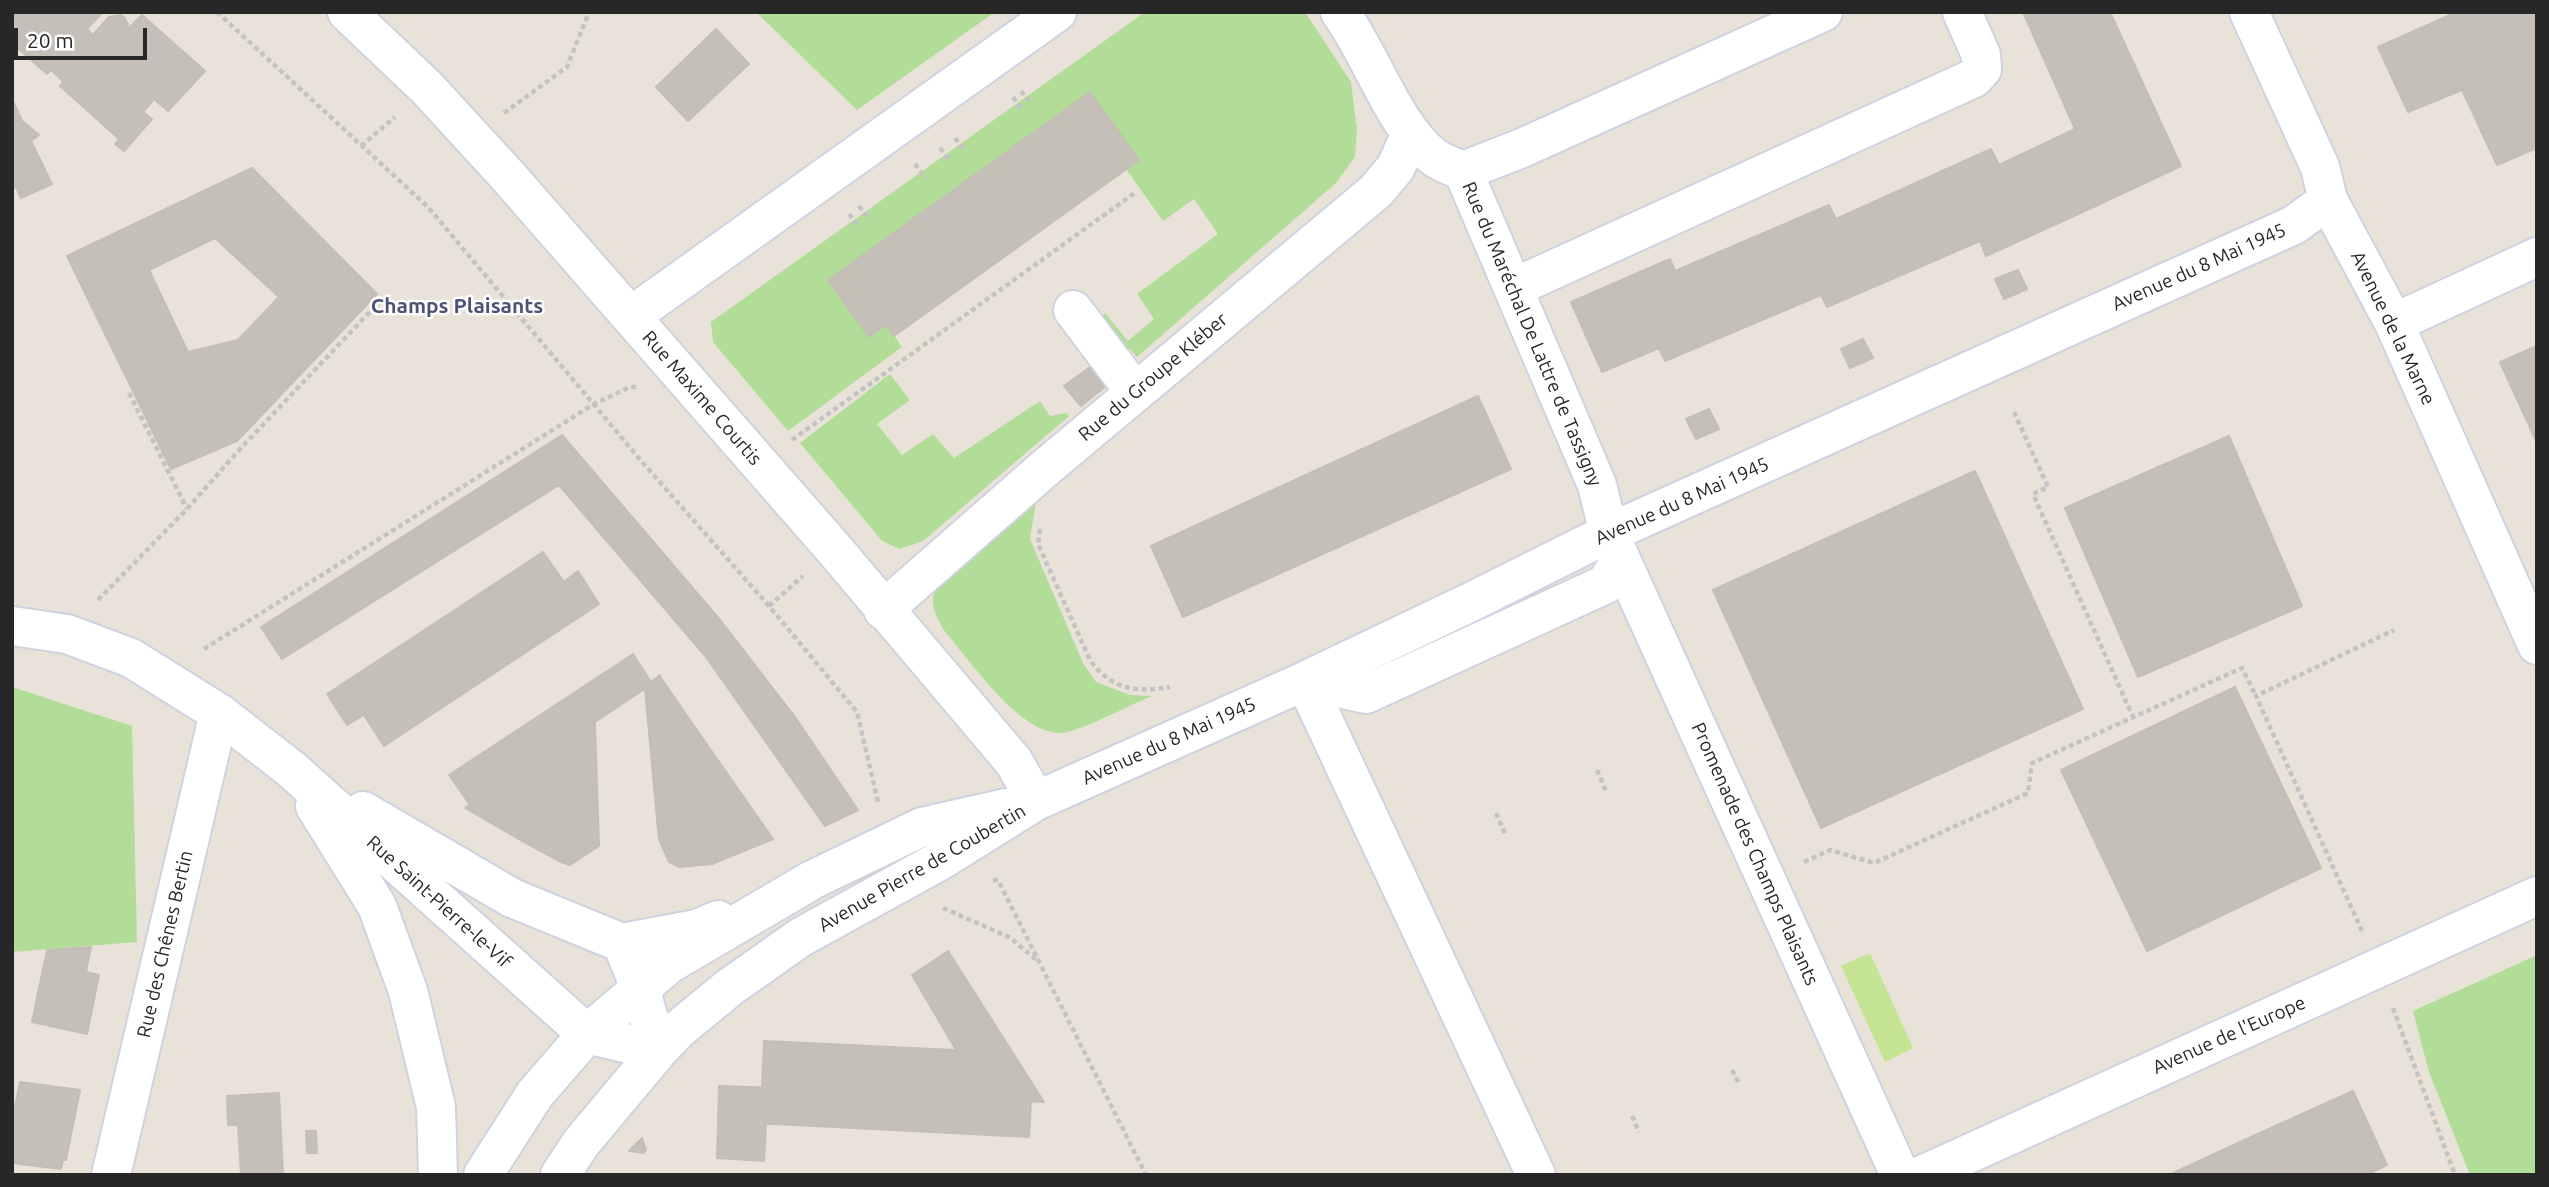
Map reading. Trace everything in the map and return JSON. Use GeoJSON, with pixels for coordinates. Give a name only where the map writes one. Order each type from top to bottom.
{"type":"FeatureCollection","features":[{"type":"Feature","properties":{"kind":"street","name":"Rue Maxime Courtis"},"geometry":{"type":"LineString","coordinates":[[347,12],[427,88],[631,316],[1014,762],[1036,801]]}},
{"type":"Feature","properties":{"kind":"street"},"geometry":{"type":"LineString","coordinates":[[631,316],[1057,12]]}},
{"type":"Feature","properties":{"kind":"street","name":"Rue du Maréchal De Lattre de Tassigny"},"geometry":{"type":"LineString","coordinates":[[1340,12],[1353,30],[1410,135],[1435,158],[1463,171],[1597,485],[1615,546]]}},
{"type":"Feature","properties":{"kind":"street"},"geometry":{"type":"LineString","coordinates":[[1463,171],[1522,148],[1631,86],[1823,12]]}},
{"type":"Feature","properties":{"kind":"street"},"geometry":{"type":"LineString","coordinates":[[1513,288],[1974,78],[1982,69],[1981,55],[1962,12]]}},
{"type":"Feature","properties":{"kind":"street","name":"Avenue de la Marne"},"geometry":{"type":"LineString","coordinates":[[2249,12],[2320,167],[2328,200],[2394,323],[2537,645]]}},
{"type":"Feature","properties":{"kind":"street","name":"Rue du Groupe Kléber"},"geometry":{"type":"LineString","coordinates":[[883,610],[1044,469],[1376,191],[1396,167],[1410,135]]}},
{"type":"Feature","properties":{"kind":"street","name":"Avenue du 8 Mai 1945"},"geometry":{"type":"LineString","coordinates":[[1036,801],[1305,681],[1475,600],[1615,546],[2294,225],[2328,200]]}},
{"type":"Feature","properties":{"kind":"street"},"geometry":{"type":"LineString","coordinates":[[2394,323],[2537,257]]}},
{"type":"Feature","properties":{"kind":"street"},"geometry":{"type":"LineString","coordinates":[[1073,310],[1135,393]]}},
{"type":"Feature","properties":{"kind":"street"},"geometry":{"type":"LineString","coordinates":[[1305,681],[1366,694],[1433,673],[1532,627],[1605,584],[1615,546]]}},
{"type":"Feature","properties":{"kind":"street","name":"Promenade des Champs Plaisants"},"geometry":{"type":"LineString","coordinates":[[1615,546],[1900,1175]]}},
{"type":"Feature","properties":{"kind":"street","name":"Rue Saint-Pierre-le-Vif"},"geometry":{"type":"LineString","coordinates":[[12,626],[67,634],[131,658],[219,713],[291,769],[587,1034]]}},
{"type":"Feature","properties":{"kind":"street"},"geometry":{"type":"LineString","coordinates":[[1305,681],[1536,1175]]}},
{"type":"Feature","properties":{"kind":"street","name":"Rue des Chênes Bertin"},"geometry":{"type":"LineString","coordinates":[[111,1175],[219,713]]}},
{"type":"Feature","properties":{"kind":"street","name":"Rue Saint-Pierre-le-Vif"},"geometry":{"type":"LineString","coordinates":[[291,769],[512,898],[622,943]]}},
{"type":"Feature","properties":{"kind":"street","name":"Rue Saint-Pierre-le-Vif"},"geometry":{"type":"LineString","coordinates":[[291,769],[376,906],[408,991],[436,1107],[438,1175]]}},
{"type":"Feature","properties":{"kind":"street","name":"Avenue Pierre de Coubertin"},"geometry":{"type":"LineString","coordinates":[[483,1175],[535,1094],[587,1034],[668,964],[812,880],[922,827],[1036,801]]}},
{"type":"Feature","properties":{"kind":"street","name":"Avenue Pierre de Coubertin"},"geometry":{"type":"LineString","coordinates":[[560,1175],[581,1143],[658,1051],[679,1029],[730,987],[801,937],[943,859],[1036,801]]}},
{"type":"Feature","properties":{"kind":"street"},"geometry":{"type":"LineString","coordinates":[[587,1034],[658,1051],[640,988],[622,943],[697,929],[812,880]]}},
{"type":"Feature","properties":{"kind":"street","name":"Avenue de l'Europe"},"geometry":{"type":"LineString","coordinates":[[1922,1175],[2537,896]]}},
{"type":"Feature","properties":{"kind":"path"},"geometry":{"type":"LineString","coordinates":[[217,12],[428,207],[857,712],[881,815]]}},
{"type":"Feature","properties":{"kind":"path"},"geometry":{"type":"LineString","coordinates":[[504,113],[567,67],[589,12]]}},
{"type":"Feature","properties":{"kind":"path"},"geometry":{"type":"LineString","coordinates":[[1021,91],[1031,104]]}},
{"type":"Feature","properties":{"kind":"path"},"geometry":{"type":"LineString","coordinates":[[1013,97],[1022,110]]}},
{"type":"Feature","properties":{"kind":"path"},"geometry":{"type":"LineString","coordinates":[[361,146],[395,117]]}},
{"type":"Feature","properties":{"kind":"path"},"geometry":{"type":"LineString","coordinates":[[954,137],[965,151]]}},
{"type":"Feature","properties":{"kind":"path"},"geometry":{"type":"LineString","coordinates":[[940,147],[951,161]]}},
{"type":"Feature","properties":{"kind":"path"},"geometry":{"type":"LineString","coordinates":[[915,164],[926,179]]}},
{"type":"Feature","properties":{"kind":"path"},"geometry":{"type":"LineString","coordinates":[[785,444],[1136,192]]}},
{"type":"Feature","properties":{"kind":"path"},"geometry":{"type":"LineString","coordinates":[[858,204],[869,219]]}},
{"type":"Feature","properties":{"kind":"path"},"geometry":{"type":"LineString","coordinates":[[847,212],[859,227]]}},
{"type":"Feature","properties":{"kind":"path"},"geometry":{"type":"LineString","coordinates":[[67,634],[383,298]]}},
{"type":"Feature","properties":{"kind":"path"},"geometry":{"type":"LineString","coordinates":[[204,649],[593,404],[630,387],[643,387]]}},
{"type":"Feature","properties":{"kind":"path"},"geometry":{"type":"LineString","coordinates":[[129,393],[187,509]]}},
{"type":"Feature","properties":{"kind":"path"},"geometry":{"type":"LineString","coordinates":[[2014,412],[2048,487],[2033,494],[2133,717]]}},
{"type":"Feature","properties":{"kind":"path"},"geometry":{"type":"LineString","coordinates":[[1041,522],[1038,544],[1090,660],[1102,676],[1124,687],[1148,691],[1170,687]]}},
{"type":"Feature","properties":{"kind":"path"},"geometry":{"type":"LineString","coordinates":[[769,606],[807,573]]}},
{"type":"Feature","properties":{"kind":"path"},"geometry":{"type":"LineString","coordinates":[[2256,696],[2394,630]]}},
{"type":"Feature","properties":{"kind":"path"},"geometry":{"type":"LineString","coordinates":[[1766,880],[1830,850],[1874,863],[2028,793],[2032,763],[2242,668],[2367,942]]}},
{"type":"Feature","properties":{"kind":"path"},"geometry":{"type":"LineString","coordinates":[[1597,770],[1606,790]]}},
{"type":"Feature","properties":{"kind":"path"},"geometry":{"type":"LineString","coordinates":[[1496,813],[1506,835]]}},
{"type":"Feature","properties":{"kind":"path"},"geometry":{"type":"LineString","coordinates":[[990,880],[998,880],[1146,1175]]}},
{"type":"Feature","properties":{"kind":"path"},"geometry":{"type":"LineString","coordinates":[[938,906],[1009,937],[1040,962]]}},
{"type":"Feature","properties":{"kind":"path"},"geometry":{"type":"LineString","coordinates":[[2392,1004],[2455,1175]]}},
{"type":"Feature","properties":{"kind":"path"},"geometry":{"type":"LineString","coordinates":[[1732,1070],[1740,1085]]}},
{"type":"Feature","properties":{"kind":"path"},"geometry":{"type":"LineString","coordinates":[[1632,1116],[1639,1132]]}},
{"type":"Feature","properties":{"kind":"green space"},"geometry":{"type":"Polygon","coordinates":[[[756,12],[995,12],[857,110],[756,12]]]}},
{"type":"Feature","properties":{"kind":"green space"},"geometry":{"type":"Polygon","coordinates":[[[1145,12],[1305,12],[1351,82],[1357,130],[1355,157],[1336,183],[1137,357],[1130,349],[1125,353],[1099,319],[1105,313],[1128,341],[1154,319],[1137,294],[1218,234],[1194,199],[1163,221],[1126,169],[1138,160],[1089,92],[828,280],[869,336],[886,324],[902,347],[788,431],[713,342],[711,322],[1145,12]]]}},
{"type":"Feature","properties":{"kind":"green space"},"geometry":{"type":"Polygon","coordinates":[[[890,374],[910,400],[877,424],[902,455],[933,434],[954,458],[1040,401],[1050,416],[1066,413],[1069,416],[923,541],[899,549],[882,541],[800,443],[890,374]]]}},
{"type":"Feature","properties":{"kind":"green space"},"geometry":{"type":"Polygon","coordinates":[[[1037,495],[1030,539],[1083,663],[1096,682],[1130,695],[1152,696],[1067,732],[1051,732],[1033,725],[999,696],[943,629],[933,603],[934,593],[950,571],[1037,495]]]}},
{"type":"Feature","properties":{"kind":"green space"},"geometry":{"type":"Polygon","coordinates":[[[12,687],[132,726],[137,942],[12,952],[12,687]]]}},
{"type":"Feature","properties":{"kind":"green space"},"geometry":{"type":"Polygon","coordinates":[[[1870,953],[1913,1048],[1885,1062],[1841,966],[1870,953]]]}},
{"type":"Feature","properties":{"kind":"green space"},"geometry":{"type":"Polygon","coordinates":[[[2537,955],[2537,1175],[2470,1175],[2429,1072],[2413,1011],[2537,955]]]}},
{"type":"Feature","properties":{"kind":"building"},"geometry":{"type":"Polygon","coordinates":[[[12,12],[103,12],[87,29],[93,35],[109,17],[124,17],[128,24],[127,30],[142,15],[205,71],[168,111],[154,99],[143,112],[152,119],[124,151],[115,144],[119,139],[60,86],[63,81],[51,70],[47,74],[13,44],[20,38],[12,31],[12,12]]]}},
{"type":"Feature","properties":{"kind":"building"},"geometry":{"type":"Polygon","coordinates":[[[2023,12],[2110,12],[2181,166],[2087,210],[2054,139],[2075,129],[2023,12]]]}},
{"type":"Feature","properties":{"kind":"building"},"geometry":{"type":"Polygon","coordinates":[[[2457,12],[2537,12],[2537,148],[2497,165],[2462,90],[2408,112],[2378,47],[2457,12]]]}},
{"type":"Feature","properties":{"kind":"building"},"geometry":{"type":"Polygon","coordinates":[[[716,29],[749,64],[688,121],[656,87],[716,29]]]}},
{"type":"Feature","properties":{"kind":"building"},"geometry":{"type":"Polygon","coordinates":[[[1090,92],[1139,160],[894,336],[886,324],[869,337],[828,280],[1090,92]]]}},
{"type":"Feature","properties":{"kind":"building"},"geometry":{"type":"Polygon","coordinates":[[[14,103],[22,121],[39,135],[31,141],[52,184],[21,198],[16,187],[12,189],[14,103]]]}},
{"type":"Feature","properties":{"kind":"building"},"geometry":{"type":"Polygon","coordinates":[[[2054,139],[2087,210],[1986,256],[1980,241],[1827,307],[1821,295],[1665,361],[1659,348],[1602,372],[1571,302],[1670,259],[1675,271],[1829,205],[1836,219],[1991,149],[1999,165],[2054,139]]]}},
{"type":"Feature","properties":{"kind":"building"},"geometry":{"type":"Polygon","coordinates":[[[252,168],[377,294],[237,441],[171,469],[67,256],[252,168]],[[215,238],[149,270],[188,352],[238,340],[279,297],[215,238]]]}},
{"type":"Feature","properties":{"kind":"building"},"geometry":{"type":"Polygon","coordinates":[[[2018,270],[2027,289],[2004,299],[1995,279],[2018,270]]]}},
{"type":"Feature","properties":{"kind":"building"},"geometry":{"type":"Polygon","coordinates":[[[1863,339],[1873,358],[1850,368],[1841,349],[1863,339]]]}},
{"type":"Feature","properties":{"kind":"building"},"geometry":{"type":"Polygon","coordinates":[[[2537,346],[2537,443],[2500,362],[2537,346]]]}},
{"type":"Feature","properties":{"kind":"building"},"geometry":{"type":"Polygon","coordinates":[[[1090,367],[1106,386],[1081,406],[1064,386],[1090,367]]]}},
{"type":"Feature","properties":{"kind":"building"},"geometry":{"type":"Polygon","coordinates":[[[1478,396],[1511,469],[1183,617],[1151,546],[1478,396]]]}},
{"type":"Feature","properties":{"kind":"building"},"geometry":{"type":"Polygon","coordinates":[[[1709,409],[1719,429],[1696,439],[1686,419],[1709,409]]]}},
{"type":"Feature","properties":{"kind":"building"},"geometry":{"type":"Polygon","coordinates":[[[562,435],[721,621],[795,717],[858,810],[825,826],[706,657],[559,485],[282,659],[261,627],[562,435]]]}},
{"type":"Feature","properties":{"kind":"building"},"geometry":{"type":"Polygon","coordinates":[[[2229,436],[2302,606],[2138,677],[2065,508],[2229,436]]]}},
{"type":"Feature","properties":{"kind":"building"},"geometry":{"type":"Polygon","coordinates":[[[1975,471],[2083,709],[1821,828],[1713,590],[1975,471]]]}},
{"type":"Feature","properties":{"kind":"building"},"geometry":{"type":"Polygon","coordinates":[[[543,552],[564,582],[578,571],[599,604],[384,746],[364,715],[347,725],[327,694],[543,552]]]}},
{"type":"Feature","properties":{"kind":"building"},"geometry":{"type":"Polygon","coordinates":[[[633,654],[651,682],[660,675],[661,678],[470,805],[449,775],[633,654]]]}},
{"type":"Feature","properties":{"kind":"building"},"geometry":{"type":"Polygon","coordinates":[[[661,678],[773,839],[712,864],[679,867],[669,862],[659,839],[645,689],[661,678]]]}},
{"type":"Feature","properties":{"kind":"building"},"geometry":{"type":"Polygon","coordinates":[[[2235,687],[2321,868],[2147,951],[2061,770],[2235,687]]]}},
{"type":"Feature","properties":{"kind":"building"},"geometry":{"type":"Polygon","coordinates":[[[595,722],[597,786],[588,786],[587,837],[565,853],[523,831],[517,838],[465,808],[595,722]]]}},
{"type":"Feature","properties":{"kind":"building"},"geometry":{"type":"Polygon","coordinates":[[[588,786],[597,786],[599,846],[570,865],[517,838],[523,831],[565,853],[587,837],[588,786]]]}},
{"type":"Feature","properties":{"kind":"building"},"geometry":{"type":"Polygon","coordinates":[[[91,947],[86,972],[99,975],[87,1034],[32,1022],[47,950],[91,947]]]}},
{"type":"Feature","properties":{"kind":"building"},"geometry":{"type":"Polygon","coordinates":[[[948,951],[1044,1102],[762,1088],[764,1041],[956,1050],[912,975],[948,951]]]}},
{"type":"Feature","properties":{"kind":"building"},"geometry":{"type":"Polygon","coordinates":[[[20,1082],[80,1090],[66,1160],[63,1160],[61,1169],[12,1163],[12,1122],[20,1082]]]}},
{"type":"Feature","properties":{"kind":"building"},"geometry":{"type":"Polygon","coordinates":[[[719,1086],[777,1088],[775,1124],[766,1124],[764,1161],[717,1158],[719,1086]]]}},
{"type":"Feature","properties":{"kind":"building"},"geometry":{"type":"Polygon","coordinates":[[[777,1088],[1031,1101],[1029,1137],[775,1124],[777,1088]]]}},
{"type":"Feature","properties":{"kind":"building"},"geometry":{"type":"Polygon","coordinates":[[[2353,1091],[2387,1165],[2366,1175],[2281,1175],[2262,1132],[2353,1091]]]}},
{"type":"Feature","properties":{"kind":"building"},"geometry":{"type":"Polygon","coordinates":[[[279,1093],[283,1175],[241,1175],[238,1125],[228,1125],[227,1096],[279,1093]]]}},
{"type":"Feature","properties":{"kind":"building"},"geometry":{"type":"Polygon","coordinates":[[[306,1131],[316,1131],[317,1153],[307,1153],[306,1131]]]}},
{"type":"Feature","properties":{"kind":"building"},"geometry":{"type":"Polygon","coordinates":[[[2262,1132],[2281,1175],[2171,1175],[2171,1174],[2262,1132]]]}},
{"type":"Feature","properties":{"kind":"building"},"geometry":{"type":"Polygon","coordinates":[[[642,1138],[646,1150],[644,1153],[629,1151],[642,1138]]]}},
{"type":"Feature","properties":{"kind":"district","name":"Champs Plaisants"},"geometry":{"type":"Point","coordinates":[457,306]}}]}
